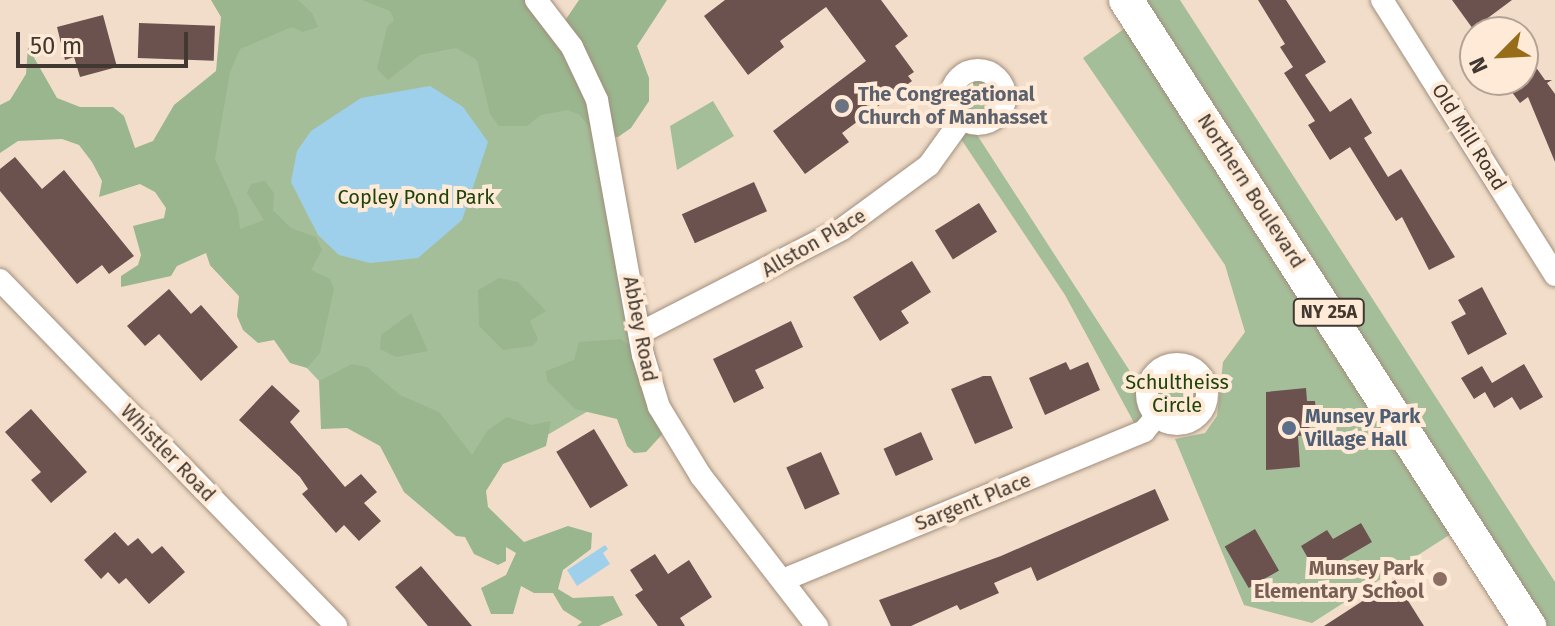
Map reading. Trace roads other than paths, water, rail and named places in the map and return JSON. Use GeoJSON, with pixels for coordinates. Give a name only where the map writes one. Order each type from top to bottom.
{"type":"FeatureCollection","features":[{"type":"Feature","properties":{"kind":"main road","name":"Northern Boulevard"},"geometry":{"type":"LineString","coordinates":[[1126,0],[1529,626]]}},
{"type":"Feature","properties":{"kind":"street","name":"Old Mill Road"},"geometry":{"type":"LineString","coordinates":[[1382,0],[1555,275]]}},
{"type":"Feature","properties":{"kind":"street","name":"Abbey Road"},"geometry":{"type":"LineString","coordinates":[[545,3],[597,100],[652,389],[680,446],[817,626]]}},
{"type":"Feature","properties":{"kind":"street","name":"Allston Place"},"geometry":{"type":"LineString","coordinates":[[640,333],[781,264],[865,214],[929,165],[962,119]]}},
{"type":"Feature","properties":{"kind":"street","name":"Whistler Road"},"geometry":{"type":"LineString","coordinates":[[0,280],[336,626]]}},
{"type":"Feature","properties":{"kind":"street","name":"Sargent Place"},"geometry":{"type":"LineString","coordinates":[[783,580],[1144,431],[1157,416]]}},
{"type":"Feature","properties":{"kind":"water"},"geometry":{"type":"Polygon","coordinates":[[[430,86],[463,107],[488,142],[462,220],[418,258],[370,263],[339,255],[318,235],[291,182],[297,151],[311,131],[361,98],[430,86]]]}},
{"type":"Feature","properties":{"kind":"water"},"geometry":{"type":"Polygon","coordinates":[[[605,545],[608,549],[603,553],[610,564],[577,586],[567,570],[605,545]]]}},
{"type":"Feature","properties":{"kind":"place","name":"The Congregational Church of Manhasset"},"geometry":{"type":"Point","coordinates":[842,106]}},
{"type":"Feature","properties":{"kind":"place","name":"Munsey Park Village Hall"},"geometry":{"type":"Point","coordinates":[1289,428]}},
{"type":"Feature","properties":{"kind":"place","name":"Munsey Park Elementary School"},"geometry":{"type":"Point","coordinates":[1440,579]}},
{"type":"Feature","properties":{"kind":"park label","name":"Copley Pond Park"},"geometry":{"type":"Point","coordinates":[416,197]}},
{"type":"Feature","properties":{"kind":"park label","name":"Schultheiss Circle"},"geometry":{"type":"Point","coordinates":[1177,394]}}]}
